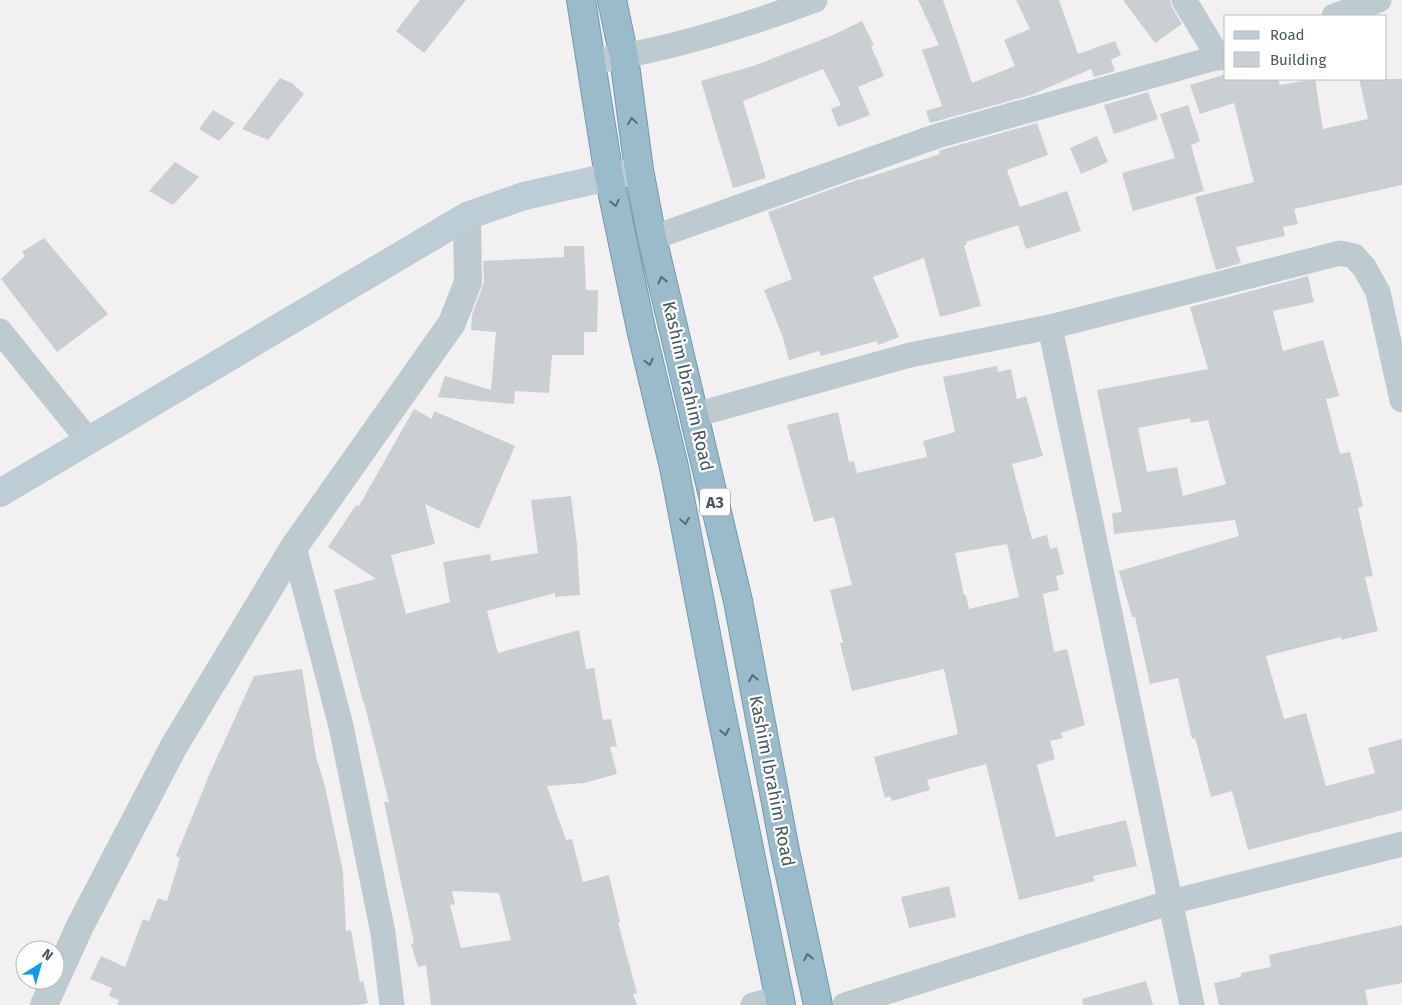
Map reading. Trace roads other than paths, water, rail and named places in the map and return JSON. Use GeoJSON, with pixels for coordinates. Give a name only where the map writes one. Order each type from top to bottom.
{"type":"FeatureCollection","features":[{"type":"Feature","properties":{"kind":"highway","name":"Kashim Ibrahim Road"},"geometry":{"type":"LineString","coordinates":[[581,0],[609,176],[641,329],[674,467],[719,702],[780,1001]]}},
{"type":"Feature","properties":{"kind":"highway","name":"Kashim Ibrahim Road"},"geometry":{"type":"LineString","coordinates":[[612,0],[624,57],[639,170],[652,238],[738,601],[785,851],[818,1005]]}},
{"type":"Feature","properties":{"kind":"main road"},"geometry":{"type":"LineString","coordinates":[[0,493],[467,216],[524,196],[639,170]]}},
{"type":"Feature","properties":{"kind":"street"},"geometry":{"type":"LineString","coordinates":[[591,62],[624,57],[755,22],[815,0]]}},
{"type":"Feature","properties":{"kind":"street"},"geometry":{"type":"LineString","coordinates":[[652,238],[937,136],[1222,57],[1184,0]]}},
{"type":"Feature","properties":{"kind":"street"},"geometry":{"type":"LineString","coordinates":[[1337,15],[1379,0]]}},
{"type":"Feature","properties":{"kind":"street"},"geometry":{"type":"LineString","coordinates":[[44,1005],[80,926],[174,746],[294,547],[452,323],[468,282],[467,216]]}},
{"type":"Feature","properties":{"kind":"street"},"geometry":{"type":"LineString","coordinates":[[695,416],[910,355],[1050,327],[1340,253],[1354,256],[1364,267],[1378,292],[1402,400]]}},
{"type":"Feature","properties":{"kind":"street"},"geometry":{"type":"LineString","coordinates":[[1050,327],[1192,1005]]}},
{"type":"Feature","properties":{"kind":"street"},"geometry":{"type":"LineString","coordinates":[[0,331],[89,441]]}},
{"type":"Feature","properties":{"kind":"street"},"geometry":{"type":"LineString","coordinates":[[294,547],[341,726],[383,933],[392,1005]]}},
{"type":"Feature","properties":{"kind":"street"},"geometry":{"type":"LineString","coordinates":[[845,1005],[1171,902],[1402,844]]}},
{"type":"Feature","properties":{"kind":"street"},"geometry":{"type":"LineString","coordinates":[[753,1005],[780,1001]]}}]}
